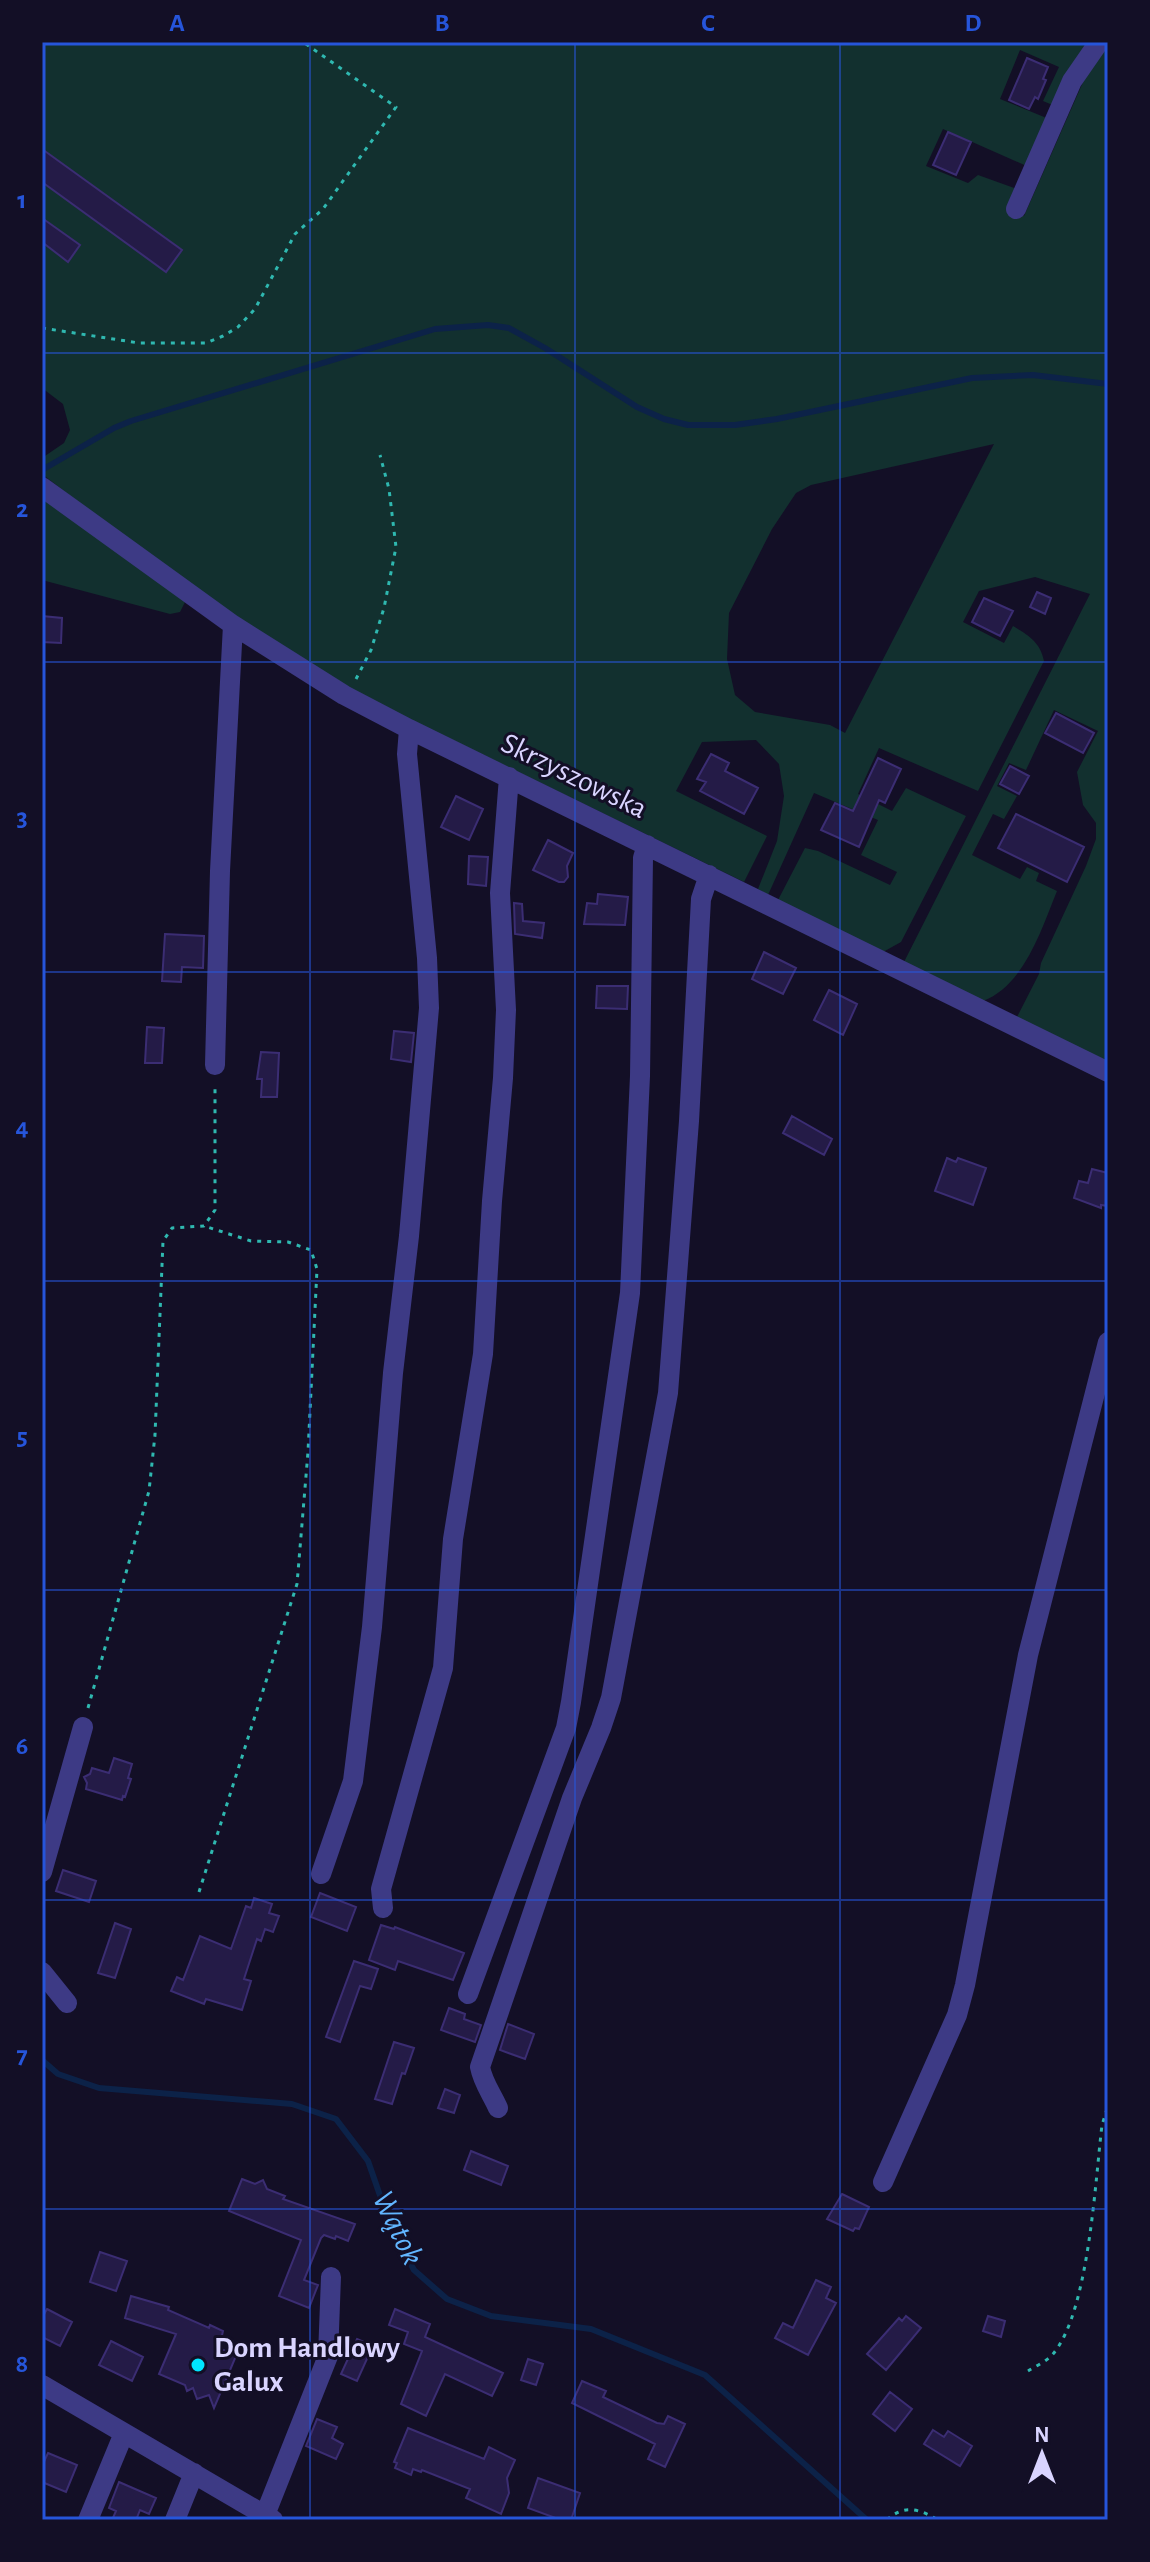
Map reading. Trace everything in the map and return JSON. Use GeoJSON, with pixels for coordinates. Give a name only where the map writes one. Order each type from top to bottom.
{"type":"FeatureCollection","features":[{"type":"Feature","properties":{"kind":"street"},"geometry":{"type":"LineString","coordinates":[[1016,209],[1072,81],[1099,42]]}},
{"type":"Feature","properties":{"kind":"street","name":"Skrzyszowska"},"geometry":{"type":"LineString","coordinates":[[42,487],[233,625],[344,695],[1108,1072]]}},
{"type":"Feature","properties":{"kind":"street"},"geometry":{"type":"LineString","coordinates":[[215,1065],[220,871],[233,625]]}},
{"type":"Feature","properties":{"kind":"street"},"geometry":{"type":"LineString","coordinates":[[321,1874],[353,1781],[372,1627],[429,1008],[407,754],[409,729]]}},
{"type":"Feature","properties":{"kind":"street"},"geometry":{"type":"LineString","coordinates":[[383,1908],[381,1889],[443,1668],[452,1551],[483,1354],[503,1078],[506,1010],[500,893],[509,777]]}},
{"type":"Feature","properties":{"kind":"street"},"geometry":{"type":"LineString","coordinates":[[468,1994],[566,1728],[571,1702],[630,1293],[640,1076],[643,858],[647,845]]}},
{"type":"Feature","properties":{"kind":"street"},"geometry":{"type":"LineString","coordinates":[[498,2108],[483,2081],[480,2067],[572,1798],[611,1698],[668,1393],[689,1121],[701,899],[709,875]]}},
{"type":"Feature","properties":{"kind":"street"},"geometry":{"type":"LineString","coordinates":[[883,2182],[957,2015],[1028,1655],[1108,1342]]}},
{"type":"Feature","properties":{"kind":"street"},"geometry":{"type":"LineString","coordinates":[[42,1872],[83,1727]]}},
{"type":"Feature","properties":{"kind":"street"},"geometry":{"type":"LineString","coordinates":[[42,1972],[67,2003]]}},
{"type":"Feature","properties":{"kind":"street"},"geometry":{"type":"LineString","coordinates":[[42,2385],[267,2518],[328,2356],[331,2277]]}},
{"type":"Feature","properties":{"kind":"street"},"geometry":{"type":"LineString","coordinates":[[88,2520],[124,2433]]}},
{"type":"Feature","properties":{"kind":"street"},"geometry":{"type":"LineString","coordinates":[[175,2520],[194,2473]]}},
{"type":"Feature","properties":{"kind":"path"},"geometry":{"type":"LineString","coordinates":[[42,328],[139,343],[206,343],[238,327],[255,309],[295,234],[323,209],[396,107],[303,42]]}},
{"type":"Feature","properties":{"kind":"path"},"geometry":{"type":"LineString","coordinates":[[344,695],[356,680],[371,650],[384,608],[396,547],[389,489],[380,455]]}},
{"type":"Feature","properties":{"kind":"path"},"geometry":{"type":"LineString","coordinates":[[204,1226],[215,1210],[215,1065]]}},
{"type":"Feature","properties":{"kind":"path"},"geometry":{"type":"LineString","coordinates":[[83,1727],[149,1491],[155,1435],[163,1241],[172,1228],[204,1226],[251,1241],[288,1242],[311,1250],[317,1269],[308,1452],[297,1584],[199,1892]]}},
{"type":"Feature","properties":{"kind":"path"},"geometry":{"type":"LineString","coordinates":[[1028,2371],[1052,2356],[1069,2329],[1085,2266],[1102,2125],[1108,2106]]}},
{"type":"Feature","properties":{"kind":"path"},"geometry":{"type":"LineString","coordinates":[[888,2519],[897,2511],[907,2510],[923,2511],[938,2520]]}},
{"type":"Feature","properties":{"kind":"green space"},"geometry":{"type":"Polygon","coordinates":[[[42,42],[1090,42],[1055,106],[1043,101],[1059,67],[1020,50],[1000,99],[1049,119],[1029,167],[943,129],[926,166],[968,183],[978,175],[1017,189],[1009,210],[1024,216],[1091,64],[1108,42],[1108,1063],[1017,1017],[1039,974],[1041,963],[1096,839],[1096,823],[1083,805],[1077,772],[1098,731],[1054,710],[1026,770],[1009,763],[997,786],[1017,796],[1004,819],[993,814],[972,855],[1020,879],[1027,867],[1039,873],[1036,881],[1057,891],[1030,954],[1010,983],[983,1001],[904,962],[1090,594],[1035,577],[979,591],[963,622],[1004,643],[1013,626],[1037,644],[1044,661],[978,791],[879,748],[858,794],[892,811],[906,788],[966,816],[901,942],[883,952],[778,900],[805,848],[818,851],[890,885],[897,872],[861,855],[878,820],[814,793],[768,895],[758,889],[777,841],[784,796],[779,764],[756,740],[702,742],[676,791],[767,836],[744,882],[362,696],[300,661],[124,537],[42,474],[42,458],[64,443],[70,430],[63,404],[42,388],[42,42]],[[994,444],[811,485],[796,493],[772,529],[729,613],[727,659],[735,695],[755,712],[830,725],[845,733],[994,444]]]}},
{"type":"Feature","properties":{"kind":"green space"},"geometry":{"type":"Polygon","coordinates":[[[42,496],[186,600],[180,612],[170,614],[42,580],[42,496]]]}},
{"type":"Feature","properties":{"kind":"building"},"geometry":{"type":"Polygon","coordinates":[[[1027,58],[1048,67],[1038,99],[1035,97],[1029,109],[1009,100],[1027,58]]]}},
{"type":"Feature","properties":{"kind":"building"},"geometry":{"type":"Polygon","coordinates":[[[948,132],[971,142],[956,175],[933,165],[948,132]]]}},
{"type":"Feature","properties":{"kind":"building"},"geometry":{"type":"Polygon","coordinates":[[[42,149],[182,250],[166,272],[42,182],[42,149]]]}},
{"type":"Feature","properties":{"kind":"building"},"geometry":{"type":"Polygon","coordinates":[[[42,218],[80,245],[68,262],[42,242],[42,218]]]}},
{"type":"Feature","properties":{"kind":"building"},"geometry":{"type":"Polygon","coordinates":[[[1037,592],[1051,598],[1045,614],[1030,607],[1037,592]]]}},
{"type":"Feature","properties":{"kind":"building"},"geometry":{"type":"Polygon","coordinates":[[[984,598],[1013,611],[1000,636],[972,622],[984,598]]]}},
{"type":"Feature","properties":{"kind":"building"},"geometry":{"type":"Polygon","coordinates":[[[42,616],[62,618],[61,643],[42,642],[42,616]]]}},
{"type":"Feature","properties":{"kind":"building"},"geometry":{"type":"Polygon","coordinates":[[[1056,713],[1094,733],[1083,753],[1045,733],[1056,713]]]}},
{"type":"Feature","properties":{"kind":"building"},"geometry":{"type":"Polygon","coordinates":[[[711,754],[729,763],[725,771],[758,788],[744,814],[700,791],[706,782],[697,779],[711,754]]]}},
{"type":"Feature","properties":{"kind":"building"},"geometry":{"type":"Polygon","coordinates":[[[878,758],[901,769],[885,803],[879,800],[859,847],[821,830],[835,803],[853,811],[878,758]]]}},
{"type":"Feature","properties":{"kind":"building"},"geometry":{"type":"Polygon","coordinates":[[[1010,766],[1029,776],[1019,794],[1000,784],[1010,766]]]}},
{"type":"Feature","properties":{"kind":"building"},"geometry":{"type":"Polygon","coordinates":[[[456,796],[483,809],[469,840],[441,827],[456,796]]]}},
{"type":"Feature","properties":{"kind":"building"},"geometry":{"type":"Polygon","coordinates":[[[1016,814],[1084,847],[1067,882],[998,848],[1016,814]]]}},
{"type":"Feature","properties":{"kind":"building"},"geometry":{"type":"Polygon","coordinates":[[[548,840],[573,853],[564,882],[533,870],[548,840]]]}},
{"type":"Feature","properties":{"kind":"building"},"geometry":{"type":"Polygon","coordinates":[[[469,856],[488,857],[486,886],[468,884],[469,856]]]}},
{"type":"Feature","properties":{"kind":"building"},"geometry":{"type":"Polygon","coordinates":[[[598,894],[628,897],[625,925],[584,924],[587,903],[597,904],[598,894]]]}},
{"type":"Feature","properties":{"kind":"building"},"geometry":{"type":"Polygon","coordinates":[[[514,903],[522,904],[523,921],[544,923],[542,938],[515,934],[514,903]]]}},
{"type":"Feature","properties":{"kind":"building"},"geometry":{"type":"Polygon","coordinates":[[[165,934],[204,936],[203,968],[182,967],[181,982],[162,981],[165,934]]]}},
{"type":"Feature","properties":{"kind":"building"},"geometry":{"type":"Polygon","coordinates":[[[764,952],[796,968],[783,994],[752,979],[764,952]]]}},
{"type":"Feature","properties":{"kind":"building"},"geometry":{"type":"Polygon","coordinates":[[[597,986],[628,986],[627,1009],[596,1008],[597,986]]]}},
{"type":"Feature","properties":{"kind":"building"},"geometry":{"type":"Polygon","coordinates":[[[829,990],[857,1004],[843,1035],[814,1020],[829,990]]]}},
{"type":"Feature","properties":{"kind":"building"},"geometry":{"type":"Polygon","coordinates":[[[147,1027],[164,1028],[162,1063],[145,1063],[147,1027]]]}},
{"type":"Feature","properties":{"kind":"building"},"geometry":{"type":"Polygon","coordinates":[[[394,1031],[414,1033],[411,1062],[391,1059],[394,1031]]]}},
{"type":"Feature","properties":{"kind":"building"},"geometry":{"type":"Polygon","coordinates":[[[261,1052],[279,1053],[277,1097],[261,1097],[262,1079],[257,1079],[261,1052]]]}},
{"type":"Feature","properties":{"kind":"building"},"geometry":{"type":"Polygon","coordinates":[[[792,1116],[832,1139],[824,1155],[783,1133],[792,1116]]]}},
{"type":"Feature","properties":{"kind":"building"},"geometry":{"type":"Polygon","coordinates":[[[947,1158],[956,1162],[958,1158],[986,1168],[973,1205],[935,1191],[947,1158]]]}},
{"type":"Feature","properties":{"kind":"building"},"geometry":{"type":"Polygon","coordinates":[[[1092,1169],[1108,1173],[1108,1206],[1101,1205],[1101,1208],[1074,1198],[1079,1181],[1088,1183],[1092,1169]]]}},
{"type":"Feature","properties":{"kind":"building"},"geometry":{"type":"Polygon","coordinates":[[[114,1758],[132,1764],[128,1778],[131,1779],[122,1800],[86,1789],[84,1777],[90,1774],[92,1768],[109,1773],[114,1758]]]}},
{"type":"Feature","properties":{"kind":"building"},"geometry":{"type":"Polygon","coordinates":[[[63,1870],[96,1881],[89,1902],[56,1891],[63,1870]]]}},
{"type":"Feature","properties":{"kind":"building"},"geometry":{"type":"Polygon","coordinates":[[[320,1893],[356,1907],[347,1931],[311,1917],[320,1893]]]}},
{"type":"Feature","properties":{"kind":"building"},"geometry":{"type":"Polygon","coordinates":[[[254,1898],[272,1904],[269,1913],[279,1916],[273,1932],[265,1929],[261,1941],[257,1939],[244,1979],[251,1981],[242,2010],[206,1999],[204,2004],[171,1991],[177,1977],[183,1980],[200,1936],[231,1949],[246,1906],[251,1908],[254,1898]]]}},
{"type":"Feature","properties":{"kind":"building"},"geometry":{"type":"Polygon","coordinates":[[[115,1923],[131,1929],[115,1978],[98,1973],[115,1923]]]}},
{"type":"Feature","properties":{"kind":"building"},"geometry":{"type":"Polygon","coordinates":[[[381,1925],[395,1927],[464,1953],[453,1980],[398,1961],[395,1970],[369,1960],[381,1925]]]}},
{"type":"Feature","properties":{"kind":"building"},"geometry":{"type":"Polygon","coordinates":[[[354,1961],[378,1969],[371,1989],[360,1986],[340,2042],[326,2037],[354,1961]]]}},
{"type":"Feature","properties":{"kind":"building"},"geometry":{"type":"Polygon","coordinates":[[[449,2008],[465,2014],[464,2019],[481,2025],[475,2042],[441,2030],[449,2008]]]}},
{"type":"Feature","properties":{"kind":"building"},"geometry":{"type":"Polygon","coordinates":[[[508,2024],[534,2034],[525,2059],[500,2050],[508,2024]]]}},
{"type":"Feature","properties":{"kind":"building"},"geometry":{"type":"Polygon","coordinates":[[[394,2042],[414,2048],[392,2104],[375,2099],[394,2042]]]}},
{"type":"Feature","properties":{"kind":"building"},"geometry":{"type":"Polygon","coordinates":[[[445,2089],[460,2095],[454,2113],[438,2108],[445,2089]]]}},
{"type":"Feature","properties":{"kind":"building"},"geometry":{"type":"Polygon","coordinates":[[[471,2151],[508,2166],[501,2185],[464,2170],[471,2151]]]}},
{"type":"Feature","properties":{"kind":"building"},"geometry":{"type":"Polygon","coordinates":[[[242,2179],[255,2184],[263,2180],[267,2189],[285,2196],[283,2199],[355,2224],[348,2241],[336,2236],[335,2239],[324,2235],[321,2238],[304,2280],[318,2285],[309,2308],[279,2296],[301,2240],[229,2211],[242,2179]]]}},
{"type":"Feature","properties":{"kind":"building"},"geometry":{"type":"Polygon","coordinates":[[[842,2194],[869,2207],[859,2229],[853,2231],[827,2219],[842,2194]]]}},
{"type":"Feature","properties":{"kind":"building"},"geometry":{"type":"Polygon","coordinates":[[[100,2252],[127,2261],[116,2291],[90,2282],[100,2252]]]}},
{"type":"Feature","properties":{"kind":"building"},"geometry":{"type":"Polygon","coordinates":[[[816,2280],[831,2287],[826,2298],[836,2303],[808,2355],[775,2338],[783,2323],[793,2328],[816,2280]]]}},
{"type":"Feature","properties":{"kind":"building","name":"Dom Handlowy Galux"},"geometry":{"type":"Polygon","coordinates":[[[131,2296],[169,2307],[168,2310],[223,2331],[219,2348],[236,2356],[214,2408],[209,2395],[197,2399],[193,2388],[187,2391],[185,2385],[159,2374],[176,2334],[125,2318],[131,2296]]]}},
{"type":"Feature","properties":{"kind":"building"},"geometry":{"type":"Polygon","coordinates":[[[47,2309],[72,2322],[60,2346],[42,2337],[42,2318],[47,2309]]]}},
{"type":"Feature","properties":{"kind":"building"},"geometry":{"type":"Polygon","coordinates":[[[395,2309],[430,2324],[425,2337],[503,2373],[492,2396],[445,2374],[426,2416],[401,2404],[422,2351],[404,2344],[408,2332],[389,2325],[395,2309]]]}},
{"type":"Feature","properties":{"kind":"building"},"geometry":{"type":"Polygon","coordinates":[[[906,2316],[921,2328],[886,2370],[867,2354],[899,2318],[902,2321],[906,2316]]]}},
{"type":"Feature","properties":{"kind":"building"},"geometry":{"type":"Polygon","coordinates":[[[988,2316],[1005,2321],[1001,2337],[983,2331],[988,2316]]]}},
{"type":"Feature","properties":{"kind":"building"},"geometry":{"type":"Polygon","coordinates":[[[357,2339],[371,2345],[371,2350],[357,2381],[341,2374],[357,2339]]]}},
{"type":"Feature","properties":{"kind":"building"},"geometry":{"type":"Polygon","coordinates":[[[111,2341],[143,2357],[132,2381],[99,2365],[111,2341]]]}},
{"type":"Feature","properties":{"kind":"building"},"geometry":{"type":"Polygon","coordinates":[[[528,2359],[543,2364],[536,2385],[521,2380],[528,2359]]]}},
{"type":"Feature","properties":{"kind":"building"},"geometry":{"type":"Polygon","coordinates":[[[582,2381],[606,2391],[603,2397],[657,2423],[664,2424],[668,2416],[685,2424],[665,2467],[648,2459],[655,2444],[572,2403],[582,2381]]]}},
{"type":"Feature","properties":{"kind":"building"},"geometry":{"type":"Polygon","coordinates":[[[890,2392],[912,2409],[895,2431],[873,2414],[890,2392]]]}},
{"type":"Feature","properties":{"kind":"building"},"geometry":{"type":"Polygon","coordinates":[[[317,2419],[337,2427],[332,2438],[343,2444],[336,2459],[306,2446],[317,2419]]]}},
{"type":"Feature","properties":{"kind":"building"},"geometry":{"type":"Polygon","coordinates":[[[408,2428],[484,2459],[489,2447],[515,2460],[507,2478],[509,2493],[501,2514],[466,2498],[470,2489],[422,2470],[413,2469],[411,2475],[395,2468],[397,2463],[394,2462],[408,2428]]]}},
{"type":"Feature","properties":{"kind":"building"},"geometry":{"type":"Polygon","coordinates":[[[933,2430],[944,2437],[948,2431],[972,2446],[960,2466],[924,2444],[933,2430]]]}},
{"type":"Feature","properties":{"kind":"building"},"geometry":{"type":"Polygon","coordinates":[[[48,2453],[77,2465],[66,2492],[42,2482],[42,2466],[48,2453]]]}},
{"type":"Feature","properties":{"kind":"building"},"geometry":{"type":"Polygon","coordinates":[[[538,2478],[580,2493],[571,2520],[561,2520],[528,2508],[538,2478]]]}},
{"type":"Feature","properties":{"kind":"building"},"geometry":{"type":"Polygon","coordinates":[[[119,2482],[156,2498],[149,2514],[140,2510],[136,2520],[112,2520],[116,2511],[109,2508],[119,2482]]]}},
{"type":"Feature","properties":{"kind":"waterway"},"geometry":{"type":"LineString","coordinates":[[42,470],[131,421],[435,329],[488,325],[509,328],[637,407],[688,425],[735,425],[777,419],[972,378],[1033,375],[1108,384]]}},
{"type":"Feature","properties":{"kind":"waterway","name":"Wątok"},"geometry":{"type":"LineString","coordinates":[[42,2060],[58,2074],[99,2088],[292,2104],[336,2119],[368,2161],[391,2227],[414,2270],[447,2299],[491,2316],[591,2329],[705,2375],[867,2520]]}},
{"type":"Feature","properties":{"kind":"place","name":"Dom Handlowy Galux"},"geometry":{"type":"Point","coordinates":[198,2365]}}]}
